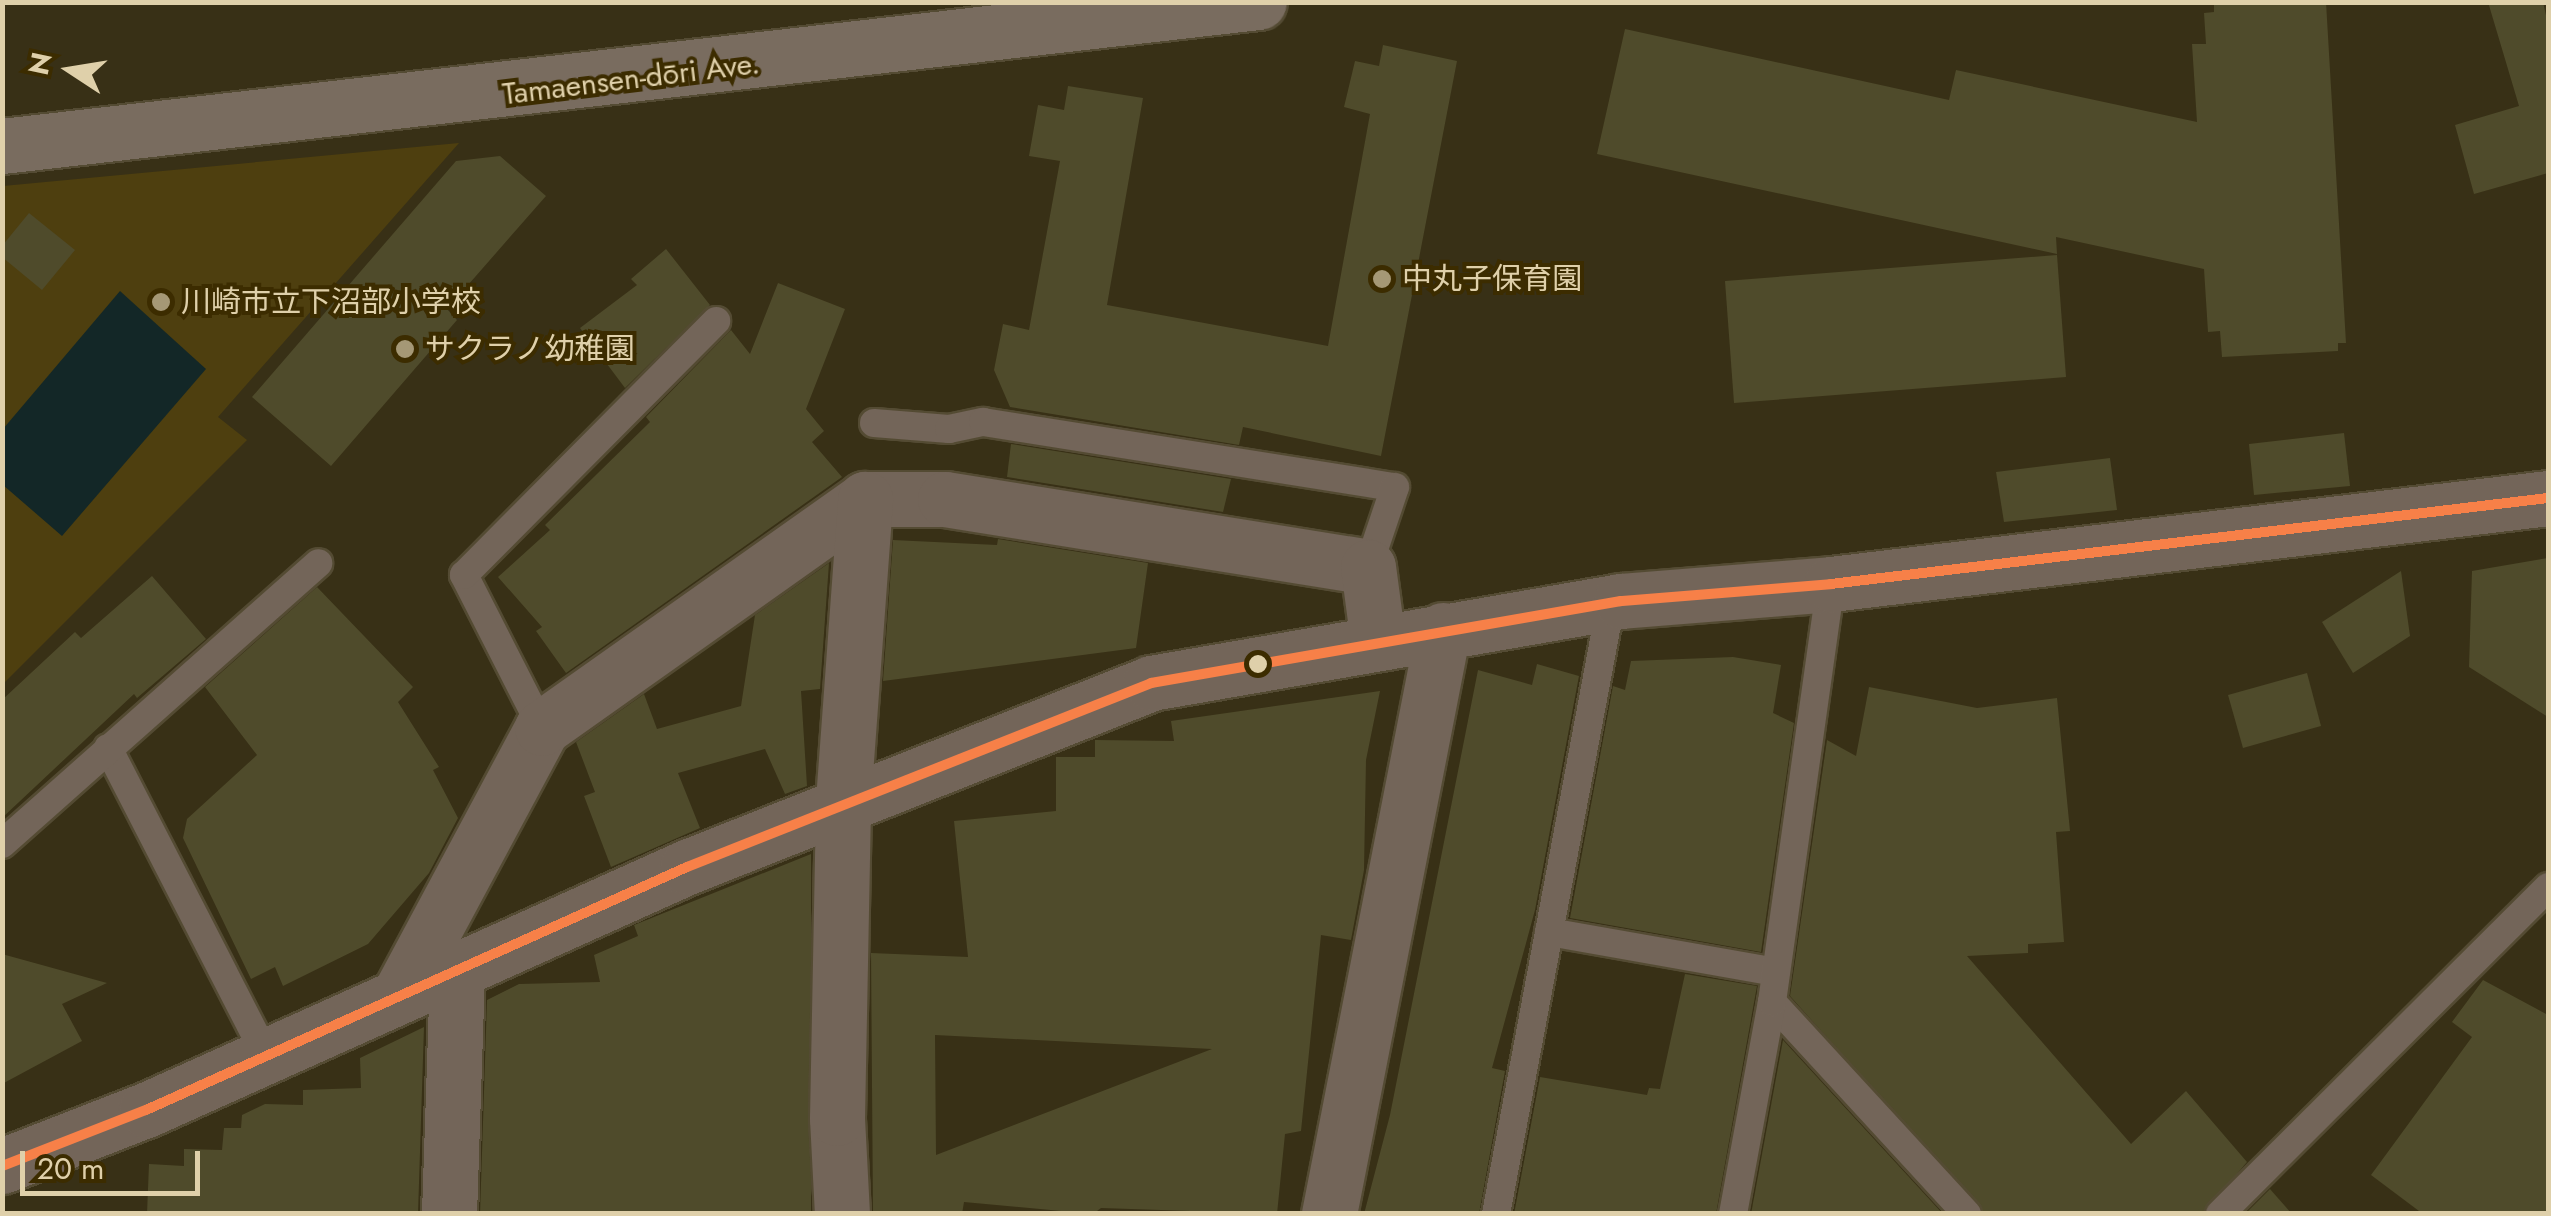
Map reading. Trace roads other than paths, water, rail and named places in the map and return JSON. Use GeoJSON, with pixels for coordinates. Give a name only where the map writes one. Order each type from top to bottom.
{"type":"FeatureCollection","features":[{"type":"Feature","properties":{"kind":"main road","name":"Tamaensen-dōri Ave."},"geometry":{"type":"LineString","coordinates":[[2,146],[1259,2]]}},
{"type":"Feature","properties":{"kind":"street"},"geometry":{"type":"LineString","coordinates":[[2,1166],[266,1055],[843,801],[1151,683],[1611,603],[1831,584],[2548,498]]}},
{"type":"Feature","properties":{"kind":"street"},"geometry":{"type":"LineString","coordinates":[[842,1214],[837,1118],[843,801],[865,499]]}},
{"type":"Feature","properties":{"kind":"street"},"geometry":{"type":"LineString","coordinates":[[400,995],[542,728],[865,499],[945,499],[1368,568],[1378,642]]}},
{"type":"Feature","properties":{"kind":"street"},"geometry":{"type":"LineString","coordinates":[[1329,1214],[1443,630]]}},
{"type":"Feature","properties":{"kind":"street"},"geometry":{"type":"LineString","coordinates":[[448,1214],[456,971]]}},
{"type":"Feature","properties":{"kind":"lane"},"geometry":{"type":"LineString","coordinates":[[542,728],[464,575],[716,321]]}},
{"type":"Feature","properties":{"kind":"lane"},"geometry":{"type":"LineString","coordinates":[[874,422],[949,429],[983,422],[1395,487],[1368,568]]}},
{"type":"Feature","properties":{"kind":"lane"},"geometry":{"type":"LineString","coordinates":[[2,844],[318,563]]}},
{"type":"Feature","properties":{"kind":"lane"},"geometry":{"type":"LineString","coordinates":[[1733,1214],[1772,1002],[1831,584]]}},
{"type":"Feature","properties":{"kind":"lane"},"geometry":{"type":"LineString","coordinates":[[1496,1214],[1611,603]]}},
{"type":"Feature","properties":{"kind":"lane"},"geometry":{"type":"LineString","coordinates":[[108,748],[266,1055]]}},
{"type":"Feature","properties":{"kind":"lane"},"geometry":{"type":"LineString","coordinates":[[2220,1214],[2548,887]]}},
{"type":"Feature","properties":{"kind":"lane"},"geometry":{"type":"LineString","coordinates":[[1549,932],[1776,972]]}},
{"type":"Feature","properties":{"kind":"lane"},"geometry":{"type":"LineString","coordinates":[[1772,1002],[1966,1214]]}},
{"type":"Feature","properties":{"kind":"water"},"geometry":{"type":"Polygon","coordinates":[[[120,291],[206,369],[62,536],[3,485],[3,429],[120,291]]]}},
{"type":"Feature","properties":{"kind":"place","name":"中丸子保育園"},"geometry":{"type":"Point","coordinates":[1382,279]}},
{"type":"Feature","properties":{"kind":"place","name":"川崎市立下沼部小学校"},"geometry":{"type":"Point","coordinates":[161,302]}},
{"type":"Feature","properties":{"kind":"place","name":"サクラノ幼稚園"},"geometry":{"type":"Point","coordinates":[405,349]}}]}
